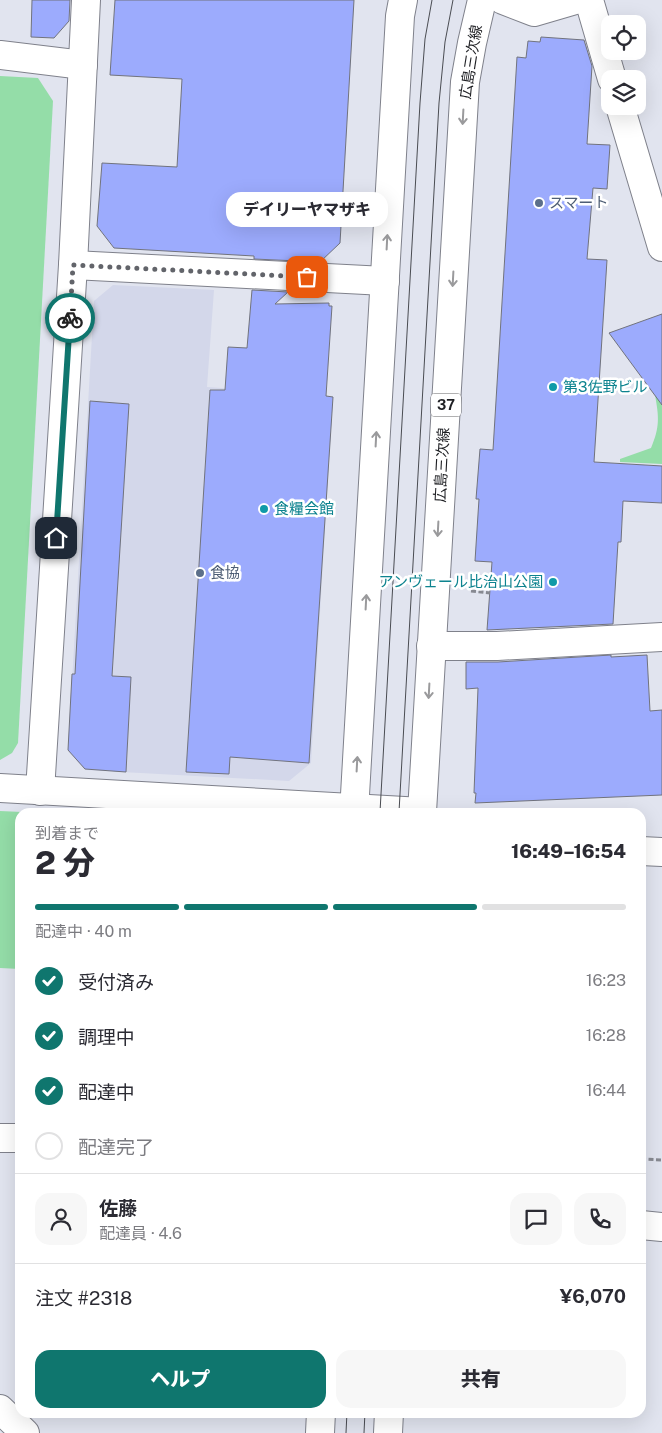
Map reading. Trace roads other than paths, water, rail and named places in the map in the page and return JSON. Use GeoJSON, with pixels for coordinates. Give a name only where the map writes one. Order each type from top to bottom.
{"type":"FeatureCollection","features":[{"type":"Feature","properties":{"kind":"street"},"geometry":{"type":"LineString","coordinates":[[40,791],[73,265],[86,0]]}},
{"type":"Feature","properties":{"kind":"street"},"geometry":{"type":"LineString","coordinates":[[354,808],[400,16],[403,0]]}},
{"type":"Feature","properties":{"kind":"street","name":"広島三次線"},"geometry":{"type":"LineString","coordinates":[[422,808],[465,82],[482,0]]}},
{"type":"Feature","properties":{"kind":"street"},"geometry":{"type":"LineString","coordinates":[[503,0],[534,12],[575,0]]}},
{"type":"Feature","properties":{"kind":"street"},"geometry":{"type":"LineString","coordinates":[[589,0],[609,70]]}},
{"type":"Feature","properties":{"kind":"street"},"geometry":{"type":"LineString","coordinates":[[0,55],[83,65]]}},
{"type":"Feature","properties":{"kind":"street"},"geometry":{"type":"LineString","coordinates":[[624,115],[655,196],[662,247]]}},
{"type":"Feature","properties":{"kind":"street"},"geometry":{"type":"LineString","coordinates":[[73,265],[385,281]]}},
{"type":"Feature","properties":{"kind":"street"},"geometry":{"type":"LineString","coordinates":[[431,646],[496,646],[662,637]]}},
{"type":"Feature","properties":{"kind":"street"},"geometry":{"type":"LineString","coordinates":[[0,788],[307,808]]}},
{"type":"Feature","properties":{"kind":"street"},"geometry":{"type":"LineString","coordinates":[[646,851],[662,852]]}},
{"type":"Feature","properties":{"kind":"street"},"geometry":{"type":"LineString","coordinates":[[0,1138],[15,1138]]}},
{"type":"Feature","properties":{"kind":"street"},"geometry":{"type":"LineString","coordinates":[[646,1225],[662,1227]]}},
{"type":"Feature","properties":{"kind":"street"},"geometry":{"type":"LineString","coordinates":[[0,1409],[25,1433]]}},
{"type":"Feature","properties":{"kind":"street"},"geometry":{"type":"LineString","coordinates":[[320,1433],[321,1418]]}},
{"type":"Feature","properties":{"kind":"street"},"geometry":{"type":"LineString","coordinates":[[388,1433],[389,1418]]}},
{"type":"Feature","properties":{"kind":"tram line"},"geometry":{"type":"LineString","coordinates":[[380,808],[420,103],[425,39],[432,0]]}},
{"type":"Feature","properties":{"kind":"tram line"},"geometry":{"type":"LineString","coordinates":[[399,808],[439,103],[445,42],[453,0]]}},
{"type":"Feature","properties":{"kind":"tram line"},"geometry":{"type":"LineString","coordinates":[[346,1433],[347,1418]]}},
{"type":"Feature","properties":{"kind":"tram line"},"geometry":{"type":"LineString","coordinates":[[364,1433],[365,1418]]}},
{"type":"Feature","properties":{"kind":"place","name":"スマート"},"geometry":{"type":"Point","coordinates":[539,203]}},
{"type":"Feature","properties":{"kind":"place","name":"デイリーヤマザキ"},"geometry":{"type":"Point","coordinates":[307,277]}},
{"type":"Feature","properties":{"kind":"place","name":"第3佐野ビル"},"geometry":{"type":"Point","coordinates":[553,387]}},
{"type":"Feature","properties":{"kind":"place","name":"食糧会館"},"geometry":{"type":"Point","coordinates":[264,509]}},
{"type":"Feature","properties":{"kind":"place","name":"食協"},"geometry":{"type":"Point","coordinates":[200,573]}},
{"type":"Feature","properties":{"kind":"place","name":"アンヴェール比治山公園"},"geometry":{"type":"Point","coordinates":[553,582]}}]}
